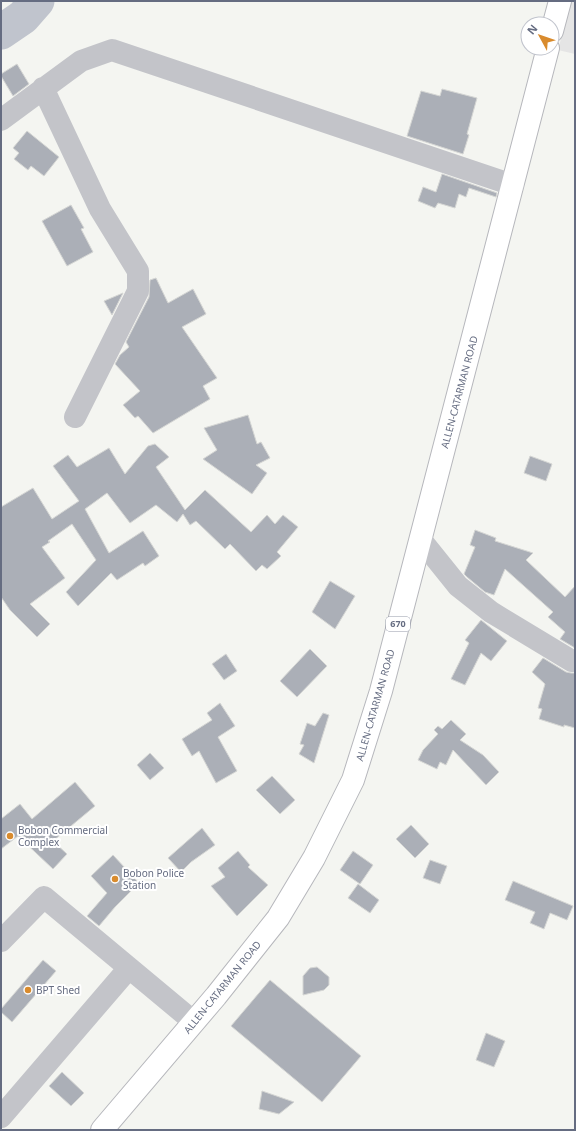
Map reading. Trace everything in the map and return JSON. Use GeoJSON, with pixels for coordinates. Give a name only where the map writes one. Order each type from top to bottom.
{"type":"FeatureCollection","features":[{"type":"Feature","properties":{"kind":"main road"},"geometry":{"type":"LineString","coordinates":[[556,16],[560,1]]}},
{"type":"Feature","properties":{"kind":"main road","name":"ALLEN-CATARMAN ROAD"},"geometry":{"type":"LineString","coordinates":[[102,1130],[216,996],[278,918],[314,858],[353,780],[381,691],[546,56]]}},
{"type":"Feature","properties":{"kind":"street"},"geometry":{"type":"LineString","coordinates":[[1,120],[81,61],[112,50],[513,185]]}},
{"type":"Feature","properties":{"kind":"street"},"geometry":{"type":"LineString","coordinates":[[43,88],[100,209],[138,271],[138,291],[75,417]]}},
{"type":"Feature","properties":{"kind":"street"},"geometry":{"type":"LineString","coordinates":[[420,540],[458,586],[492,612],[572,661]]}},
{"type":"Feature","properties":{"kind":"street"},"geometry":{"type":"LineString","coordinates":[[1,941],[44,897],[194,1022]]}},
{"type":"Feature","properties":{"kind":"street"},"geometry":{"type":"LineString","coordinates":[[1,1117],[129,968]]}},
{"type":"Feature","properties":{"kind":"shaded area"},"geometry":{"type":"Polygon","coordinates":[[[571,1],[575,1],[575,54],[560,50],[560,42],[571,1]]]}},
{"type":"Feature","properties":{"kind":"building"},"geometry":{"type":"Polygon","coordinates":[[[17,64],[29,84],[13,96],[1,74],[17,64]]]}},
{"type":"Feature","properties":{"kind":"building"},"geometry":{"type":"Polygon","coordinates":[[[442,89],[477,98],[467,134],[469,135],[463,154],[407,136],[421,91],[440,96],[442,89]]]}},
{"type":"Feature","properties":{"kind":"building"},"geometry":{"type":"Polygon","coordinates":[[[27,131],[59,157],[44,176],[31,166],[28,170],[14,159],[19,153],[13,148],[27,131]]]}},
{"type":"Feature","properties":{"kind":"building"},"geometry":{"type":"Polygon","coordinates":[[[442,174],[497,193],[496,197],[469,188],[466,197],[459,194],[455,208],[438,203],[435,208],[418,201],[423,187],[436,192],[442,174]]]}},
{"type":"Feature","properties":{"kind":"building"},"geometry":{"type":"Polygon","coordinates":[[[71,205],[84,228],[81,229],[93,252],[67,266],[42,221],[71,205]]]}},
{"type":"Feature","properties":{"kind":"building"},"geometry":{"type":"Polygon","coordinates":[[[156,278],[168,303],[193,289],[206,314],[182,327],[217,378],[203,386],[210,399],[153,433],[138,416],[135,418],[123,405],[140,391],[115,364],[120,355],[129,347],[126,342],[149,297],[150,280],[156,278]]]}},
{"type":"Feature","properties":{"kind":"building"},"geometry":{"type":"Polygon","coordinates":[[[123,293],[112,315],[104,301],[123,293]]]}},
{"type":"Feature","properties":{"kind":"building"},"geometry":{"type":"Polygon","coordinates":[[[248,415],[257,444],[261,442],[270,458],[256,465],[267,473],[252,494],[203,459],[217,450],[204,428],[248,415]]]}},
{"type":"Feature","properties":{"kind":"building"},"geometry":{"type":"Polygon","coordinates":[[[155,444],[169,457],[156,467],[185,510],[205,490],[251,532],[267,515],[275,524],[283,515],[298,527],[277,552],[281,556],[267,569],[262,565],[256,571],[230,544],[225,549],[196,521],[190,525],[183,514],[177,522],[156,505],[130,523],[107,493],[85,509],[109,553],[143,531],[159,556],[145,566],[143,563],[117,580],[111,573],[78,606],[66,592],[96,560],[72,524],[42,547],[65,578],[30,604],[50,624],[37,637],[10,610],[1,597],[1,507],[33,488],[52,519],[79,501],[53,466],[68,455],[77,467],[109,448],[125,474],[148,446],[155,444]]]}},
{"type":"Feature","properties":{"kind":"building"},"geometry":{"type":"Polygon","coordinates":[[[530,456],[552,464],[546,481],[524,473],[530,456]]]}},
{"type":"Feature","properties":{"kind":"building"},"geometry":{"type":"Polygon","coordinates":[[[475,530],[496,538],[495,541],[533,553],[526,560],[565,597],[575,586],[575,648],[560,639],[565,632],[548,617],[553,612],[505,569],[494,595],[485,592],[464,574],[475,547],[470,545],[475,530]]]}},
{"type":"Feature","properties":{"kind":"building"},"geometry":{"type":"Polygon","coordinates":[[[330,581],[355,596],[335,629],[312,612],[330,581]]]}},
{"type":"Feature","properties":{"kind":"building"},"geometry":{"type":"Polygon","coordinates":[[[481,620],[507,641],[491,661],[481,653],[465,685],[451,679],[469,643],[465,640],[481,620]]]}},
{"type":"Feature","properties":{"kind":"building"},"geometry":{"type":"Polygon","coordinates":[[[310,649],[327,666],[297,697],[280,681],[310,649]]]}},
{"type":"Feature","properties":{"kind":"building"},"geometry":{"type":"Polygon","coordinates":[[[226,654],[237,671],[224,680],[212,664],[226,654]]]}},
{"type":"Feature","properties":{"kind":"building"},"geometry":{"type":"Polygon","coordinates":[[[543,658],[566,672],[575,673],[575,728],[564,725],[564,727],[539,719],[542,709],[538,708],[545,684],[532,672],[543,658]]]}},
{"type":"Feature","properties":{"kind":"building"},"geometry":{"type":"Polygon","coordinates":[[[220,703],[235,726],[218,737],[237,771],[216,783],[199,751],[192,756],[182,739],[212,720],[207,713],[220,703]]]}},
{"type":"Feature","properties":{"kind":"building"},"geometry":{"type":"Polygon","coordinates":[[[323,713],[329,715],[314,763],[299,754],[304,745],[300,744],[307,723],[315,726],[323,713]]]}},
{"type":"Feature","properties":{"kind":"building"},"geometry":{"type":"Polygon","coordinates":[[[451,720],[466,734],[460,740],[483,755],[499,772],[486,785],[453,750],[446,765],[440,762],[437,769],[418,760],[423,750],[438,734],[434,730],[438,726],[442,729],[451,720]]]}},
{"type":"Feature","properties":{"kind":"building"},"geometry":{"type":"Polygon","coordinates":[[[150,753],[164,768],[150,780],[137,765],[150,753]]]}},
{"type":"Feature","properties":{"kind":"building"},"geometry":{"type":"Polygon","coordinates":[[[272,776],[295,800],[280,814],[256,790],[272,776]]]}},
{"type":"Feature","properties":{"kind":"building"},"geometry":{"type":"Polygon","coordinates":[[[75,782],[95,806],[53,841],[67,854],[53,869],[18,836],[1,849],[1,819],[20,804],[32,819],[75,782]]]}},
{"type":"Feature","properties":{"kind":"building"},"geometry":{"type":"Polygon","coordinates":[[[411,825],[429,844],[415,858],[396,839],[411,825]]]}},
{"type":"Feature","properties":{"kind":"building"},"geometry":{"type":"Polygon","coordinates":[[[202,828],[215,845],[191,862],[181,872],[168,858],[202,828]]]}},
{"type":"Feature","properties":{"kind":"building"},"geometry":{"type":"Polygon","coordinates":[[[238,851],[250,865],[248,867],[268,885],[237,916],[211,886],[225,877],[218,868],[238,851]]]}},
{"type":"Feature","properties":{"kind":"building"},"geometry":{"type":"Polygon","coordinates":[[[353,851],[373,865],[360,884],[340,870],[353,851]]]}},
{"type":"Feature","properties":{"kind":"building","name":"Bobon Police Station"},"geometry":{"type":"Polygon","coordinates":[[[113,855],[139,883],[115,907],[99,926],[87,916],[107,893],[91,876],[113,855]]]}},
{"type":"Feature","properties":{"kind":"building"},"geometry":{"type":"Polygon","coordinates":[[[430,860],[447,866],[440,884],[423,878],[430,860]]]}},
{"type":"Feature","properties":{"kind":"building"},"geometry":{"type":"Polygon","coordinates":[[[513,881],[573,906],[567,920],[550,913],[544,929],[530,923],[535,912],[505,900],[513,881]]]}},
{"type":"Feature","properties":{"kind":"building"},"geometry":{"type":"Polygon","coordinates":[[[358,884],[379,900],[370,913],[348,898],[358,884]]]}},
{"type":"Feature","properties":{"kind":"building","name":"BPT Shed"},"geometry":{"type":"Polygon","coordinates":[[[43,960],[56,971],[12,1022],[1,1012],[1,1009],[43,960]]]}},
{"type":"Feature","properties":{"kind":"building"},"geometry":{"type":"Polygon","coordinates":[[[317,967],[329,977],[329,985],[324,990],[303,995],[303,976],[310,968],[317,967]]]}},
{"type":"Feature","properties":{"kind":"building"},"geometry":{"type":"Polygon","coordinates":[[[270,980],[361,1056],[322,1102],[231,1026],[270,980]]]}},
{"type":"Feature","properties":{"kind":"building"},"geometry":{"type":"Polygon","coordinates":[[[486,1033],[505,1041],[494,1067],[476,1060],[486,1033]]]}},
{"type":"Feature","properties":{"kind":"building"},"geometry":{"type":"Polygon","coordinates":[[[62,1072],[84,1093],[71,1106],[49,1086],[62,1072]]]}},
{"type":"Feature","properties":{"kind":"building"},"geometry":{"type":"Polygon","coordinates":[[[262,1091],[294,1102],[279,1114],[259,1109],[262,1091]]]}},
{"type":"Feature","properties":{"kind":"waterway"},"geometry":{"type":"LineString","coordinates":[[1,32],[23,17],[37,1]]}},
{"type":"Feature","properties":{"kind":"place","name":"Bobon Commercial Complex"},"geometry":{"type":"Point","coordinates":[10,836]}},
{"type":"Feature","properties":{"kind":"place","name":"Bobon Police Station"},"geometry":{"type":"Point","coordinates":[115,879]}},
{"type":"Feature","properties":{"kind":"place","name":"BPT Shed"},"geometry":{"type":"Point","coordinates":[28,990]}}]}
